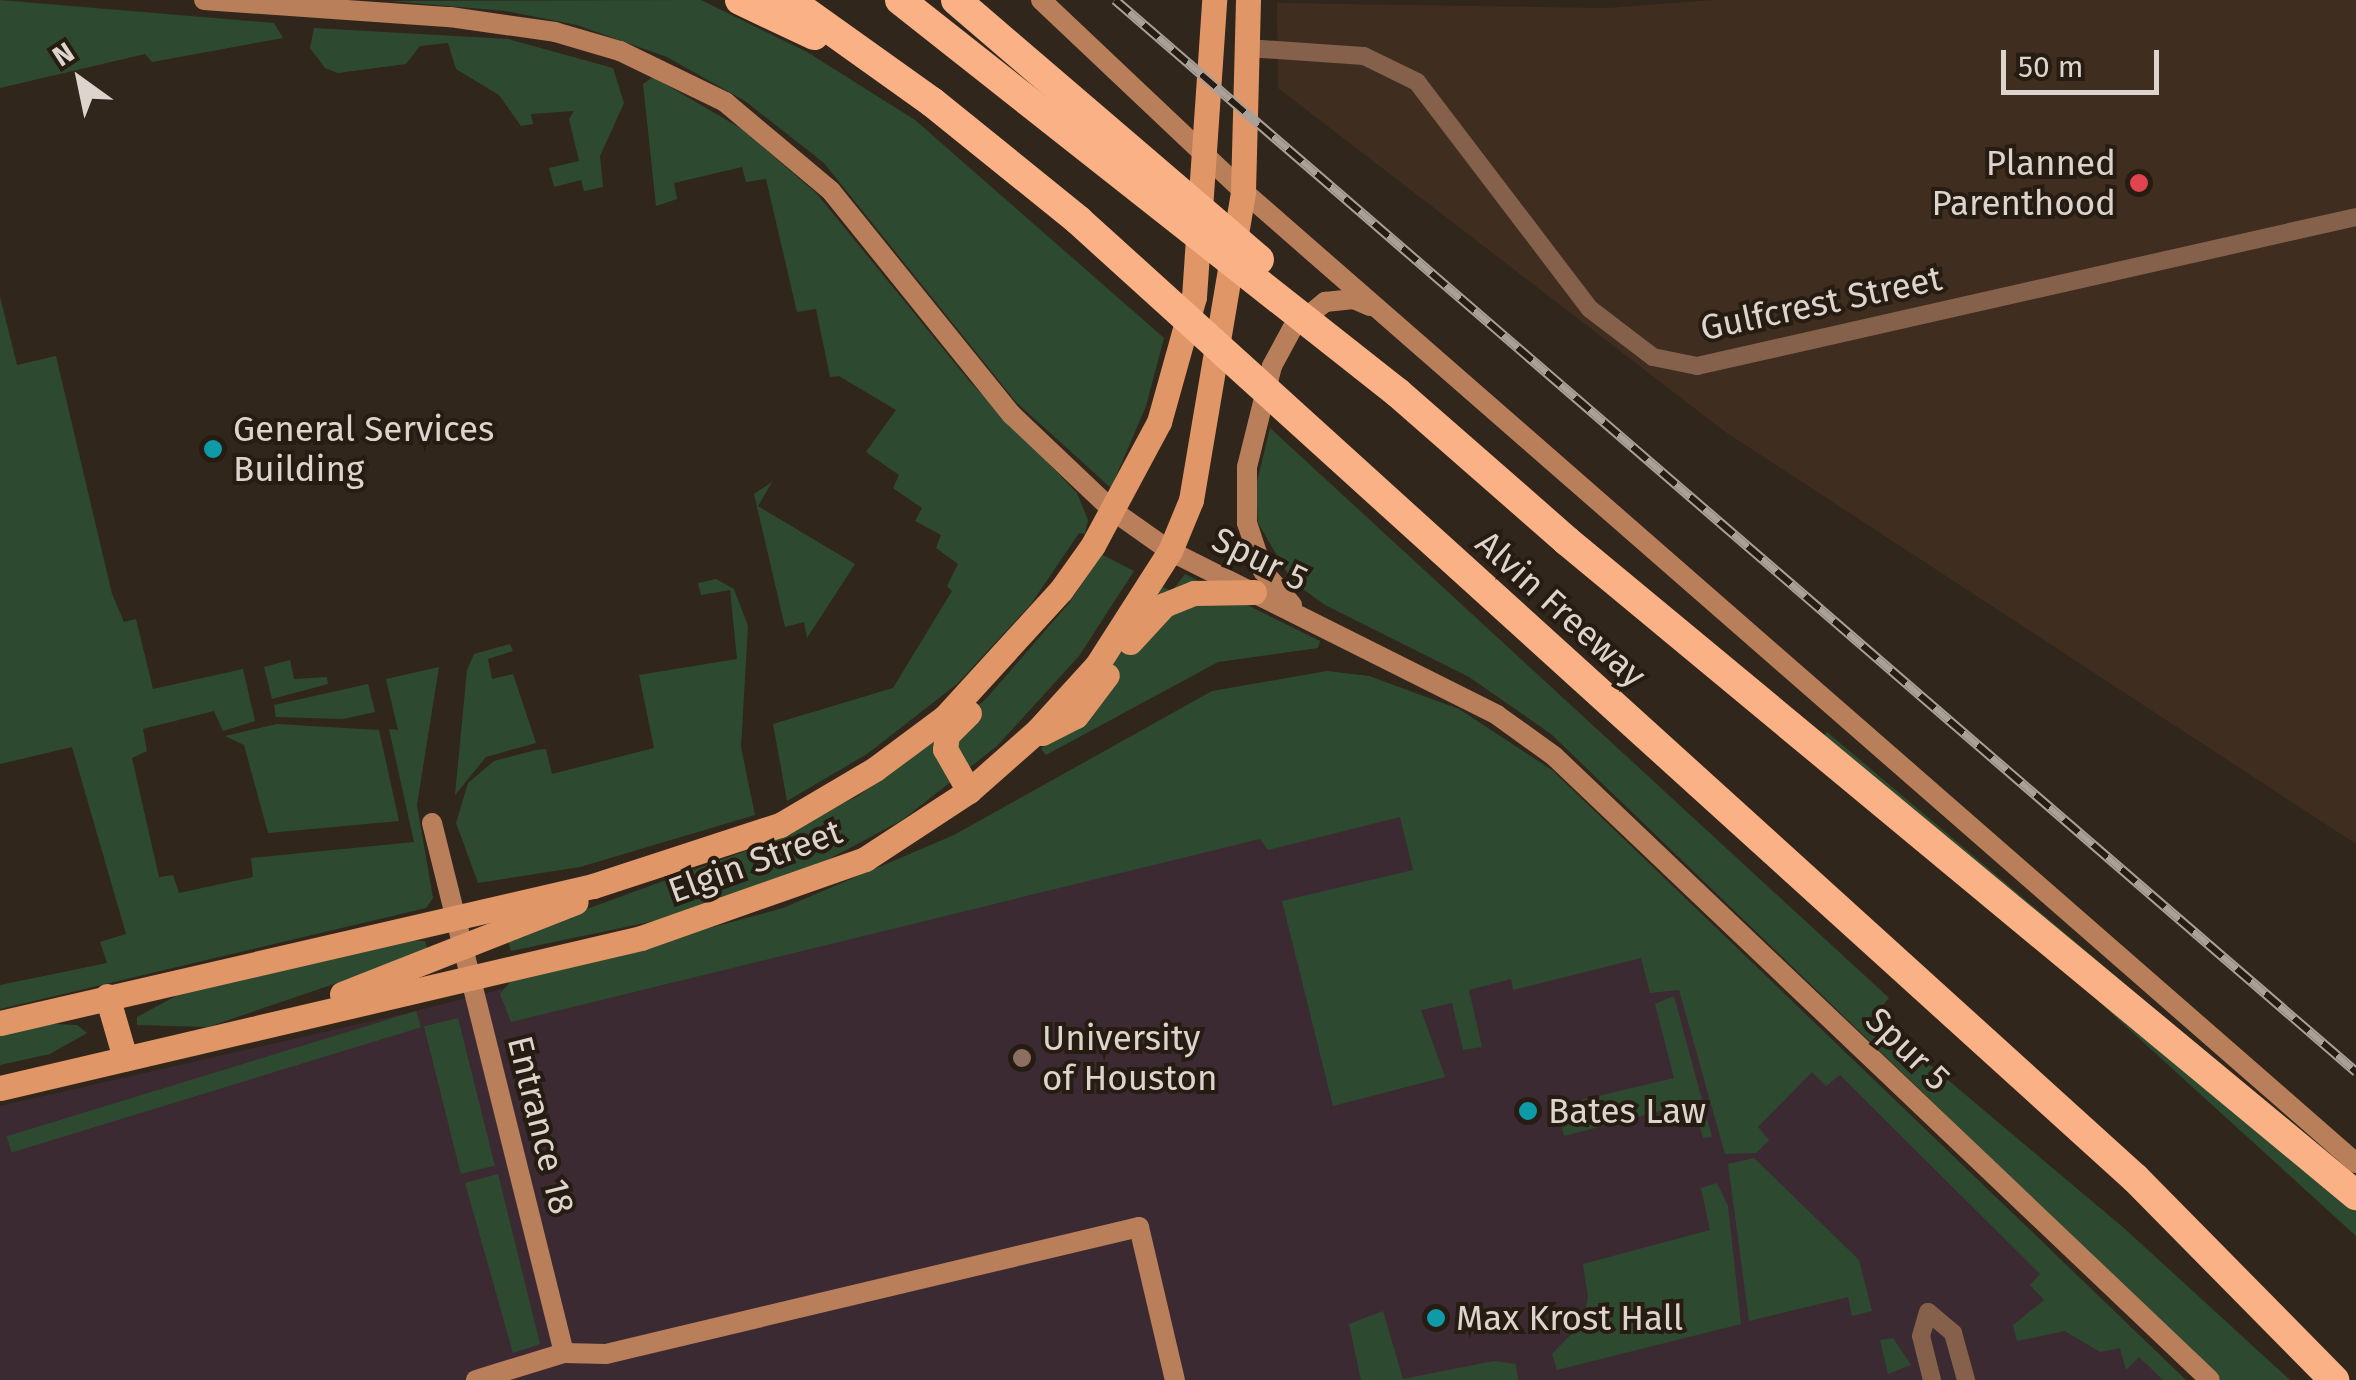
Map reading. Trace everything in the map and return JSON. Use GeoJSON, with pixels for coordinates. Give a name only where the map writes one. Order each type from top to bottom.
{"type":"FeatureCollection","features":[{"type":"Feature","properties":{"kind":"highway"},"geometry":{"type":"LineString","coordinates":[[740,0],[932,102]]}},
{"type":"Feature","properties":{"kind":"highway"},"geometry":{"type":"LineString","coordinates":[[789,0],[932,102]]}},
{"type":"Feature","properties":{"kind":"highway"},"geometry":{"type":"LineString","coordinates":[[900,0],[1398,392]]}},
{"type":"Feature","properties":{"kind":"highway"},"geometry":{"type":"LineString","coordinates":[[956,0],[1341,332],[1398,392]]}},
{"type":"Feature","properties":{"kind":"highway","name":"Alvin Freeway"},"geometry":{"type":"LineString","coordinates":[[932,102],[1078,220],[2135,1178],[2334,1380]]}},
{"type":"Feature","properties":{"kind":"highway","name":"Alvin Freeway"},"geometry":{"type":"LineString","coordinates":[[1398,392],[1567,541],[2356,1194]]}},
{"type":"Feature","properties":{"kind":"main road","name":"Spur 5"},"geometry":{"type":"LineString","coordinates":[[204,0],[450,17],[555,32],[620,51],[726,102],[832,191],[1012,416],[1112,510],[1170,551],[1497,715],[1554,756],[2210,1380]]}},
{"type":"Feature","properties":{"kind":"main road"},"geometry":{"type":"LineString","coordinates":[[1041,0],[1242,191],[2356,1163]]}},
{"type":"Feature","properties":{"kind":"main road","name":"Elgin Street"},"geometry":{"type":"LineString","coordinates":[[0,1022],[455,914],[593,886],[780,825],[874,769],[945,716],[1061,590],[1112,510],[1160,422],[1194,297],[1214,0]]}},
{"type":"Feature","properties":{"kind":"main road","name":"Elgin Street"},"geometry":{"type":"LineString","coordinates":[[0,1088],[641,938],[800,887],[864,859],[969,790],[1028,739],[1096,665],[1170,551],[1191,500],[1242,191],[1248,0]]}},
{"type":"Feature","properties":{"kind":"main road"},"geometry":{"type":"LineString","coordinates":[[1303,616],[1272,584],[1252,546],[1247,467],[1272,366],[1292,329],[1325,302],[1354,300],[1376,309]]}},
{"type":"Feature","properties":{"kind":"main road"},"geometry":{"type":"LineString","coordinates":[[969,790],[949,763],[947,735],[1030,652],[1061,590]]}},
{"type":"Feature","properties":{"kind":"main road"},"geometry":{"type":"LineString","coordinates":[[1028,739],[1076,716],[1164,606],[1194,592],[1254,592]]}},
{"type":"Feature","properties":{"kind":"main road","name":"Entrance 18"},"geometry":{"type":"LineString","coordinates":[[432,823],[564,1353]]}},
{"type":"Feature","properties":{"kind":"main road"},"geometry":{"type":"LineString","coordinates":[[308,1014],[357,986],[576,902],[593,886]]}},
{"type":"Feature","properties":{"kind":"main road"},"geometry":{"type":"LineString","coordinates":[[108,996],[125,1058]]}},
{"type":"Feature","properties":{"kind":"main road"},"geometry":{"type":"LineString","coordinates":[[476,1380],[564,1353],[606,1354],[1139,1227],[1175,1380]]}},
{"type":"Feature","properties":{"kind":"street","name":"Gulfcrest Street"},"geometry":{"type":"LineString","coordinates":[[1247,48],[1364,56],[1417,82],[1590,309],[1653,357],[1697,366],[2356,217]]}},
{"type":"Feature","properties":{"kind":"street"},"geometry":{"type":"LineString","coordinates":[[1932,1380],[1921,1336],[1928,1312],[1953,1334],[1966,1380]]}},
{"type":"Feature","properties":{"kind":"shaded area"},"geometry":{"type":"Polygon","coordinates":[[[1714,0],[2356,0],[2356,844],[1724,431],[1278,88],[1277,3],[1607,8],[1714,0]]]}},
{"type":"Feature","properties":{"kind":"shaded area","name":"University of Houston"},"geometry":{"type":"Polygon","coordinates":[[[1499,741],[2176,1380],[0,1380],[0,1106],[416,1011],[746,927],[988,821],[1499,741]]]}},
{"type":"Feature","properties":{"kind":"green space"},"geometry":{"type":"Polygon","coordinates":[[[0,0],[274,23],[283,38],[152,62],[145,54],[0,88],[0,0]]]}},
{"type":"Feature","properties":{"kind":"green space"},"geometry":{"type":"Polygon","coordinates":[[[701,0],[807,52],[915,120],[1164,338],[1146,406],[1111,488],[1016,402],[824,163],[745,101],[667,57],[577,25],[506,11],[390,1],[701,0]]]}},
{"type":"Feature","properties":{"kind":"green space"},"geometry":{"type":"Polygon","coordinates":[[[314,28],[508,39],[613,68],[624,103],[600,156],[603,187],[584,191],[581,180],[554,187],[549,168],[579,161],[569,119],[574,111],[531,114],[533,124],[521,126],[499,95],[456,69],[448,43],[420,46],[406,64],[338,73],[325,68],[310,48],[314,28]]]}},
{"type":"Feature","properties":{"kind":"green space"},"geometry":{"type":"Polygon","coordinates":[[[653,77],[742,129],[817,194],[971,383],[1077,493],[1088,520],[1085,534],[1079,533],[1031,604],[957,684],[867,754],[787,801],[773,724],[893,688],[952,591],[947,586],[958,564],[936,548],[941,535],[915,521],[922,508],[893,488],[899,475],[866,452],[896,410],[839,376],[830,377],[816,309],[797,312],[766,179],[746,182],[742,167],[674,183],[677,199],[656,206],[643,84],[653,77]]]}},
{"type":"Feature","properties":{"kind":"green space"},"geometry":{"type":"Polygon","coordinates":[[[0,297],[17,365],[56,356],[112,594],[124,622],[136,619],[153,689],[243,669],[255,721],[223,731],[214,711],[143,729],[147,751],[132,758],[159,877],[173,875],[179,893],[253,877],[251,858],[414,842],[389,729],[398,730],[386,679],[439,667],[417,805],[433,898],[426,908],[0,1009],[0,985],[107,963],[100,942],[126,934],[72,747],[0,764],[0,297]]]}},
{"type":"Feature","properties":{"kind":"green space"},"geometry":{"type":"Polygon","coordinates":[[[1270,428],[1889,998],[1877,1011],[1891,1032],[2125,1229],[2290,1380],[2221,1380],[1551,734],[1469,677],[1325,605],[1292,581],[1258,523],[1256,486],[1270,428]]]}},
{"type":"Feature","properties":{"kind":"green space"},"geometry":{"type":"Polygon","coordinates":[[[772,482],[758,506],[855,564],[807,638],[804,622],[785,627],[754,494],[772,482]]]}},
{"type":"Feature","properties":{"kind":"green space"},"geometry":{"type":"Polygon","coordinates":[[[1101,554],[1134,571],[1079,656],[997,746],[902,820],[792,879],[659,920],[511,951],[507,938],[743,852],[858,796],[985,700],[1070,602],[1101,554]]]}},
{"type":"Feature","properties":{"kind":"green space"},"geometry":{"type":"Polygon","coordinates":[[[1185,574],[1320,641],[1318,648],[1218,662],[1046,755],[1041,749],[1090,698],[1162,587],[1172,591],[1185,574]]]}},
{"type":"Feature","properties":{"kind":"green space"},"geometry":{"type":"Polygon","coordinates":[[[716,579],[734,589],[748,626],[741,747],[755,815],[580,867],[478,883],[456,823],[468,783],[494,761],[536,750],[546,749],[552,774],[654,748],[639,675],[737,659],[730,590],[701,595],[698,583],[716,579]]]}},
{"type":"Feature","properties":{"kind":"green space"},"geometry":{"type":"Polygon","coordinates":[[[510,644],[513,651],[488,659],[492,679],[513,674],[536,743],[486,757],[455,795],[467,670],[474,654],[510,644]]]}},
{"type":"Feature","properties":{"kind":"green space"},"geometry":{"type":"Polygon","coordinates":[[[290,660],[294,679],[327,677],[328,684],[272,699],[264,667],[290,660]]]}},
{"type":"Feature","properties":{"kind":"green space"},"geometry":{"type":"Polygon","coordinates":[[[1327,671],[1369,676],[1459,709],[1552,770],[2186,1380],[2163,1380],[2139,1357],[2126,1370],[2120,1348],[2100,1352],[2065,1331],[2017,1341],[2013,1325],[2044,1300],[2030,1285],[2040,1274],[1840,1075],[1826,1086],[1812,1072],[1758,1127],[1769,1140],[1756,1153],[1725,1154],[1679,990],[1650,993],[1641,958],[1513,990],[1511,979],[1469,990],[1482,1047],[1463,1050],[1452,1003],[1421,1010],[1445,1077],[1333,1106],[1282,901],[1413,870],[1400,817],[1268,850],[1260,839],[511,1022],[500,994],[510,982],[783,908],[954,835],[1212,691],[1327,671]]]}},
{"type":"Feature","properties":{"kind":"green space"},"geometry":{"type":"Polygon","coordinates":[[[368,684],[375,712],[343,719],[276,717],[274,705],[368,684]]]}},
{"type":"Feature","properties":{"kind":"green space"},"geometry":{"type":"Polygon","coordinates":[[[277,724],[379,730],[399,821],[268,833],[244,745],[225,736],[277,724]]]}},
{"type":"Feature","properties":{"kind":"green space"},"geometry":{"type":"Polygon","coordinates":[[[1827,732],[2356,1179],[2356,1236],[1816,744],[1827,732]]]}},
{"type":"Feature","properties":{"kind":"green space"},"geometry":{"type":"Polygon","coordinates":[[[405,940],[425,941],[428,952],[208,1027],[137,1025],[137,1017],[187,990],[405,940]]]}},
{"type":"Feature","properties":{"kind":"green space"},"geometry":{"type":"Polygon","coordinates":[[[1674,996],[1712,1137],[1703,1138],[1698,1119],[1684,1122],[1680,1106],[1564,1136],[1556,1106],[1674,1078],[1655,1004],[1674,996]]]}},
{"type":"Feature","properties":{"kind":"green space"},"geometry":{"type":"Polygon","coordinates":[[[416,1011],[421,1027],[12,1152],[7,1136],[416,1011]]]}},
{"type":"Feature","properties":{"kind":"green space"},"geometry":{"type":"Polygon","coordinates":[[[458,1018],[495,1165],[461,1174],[424,1026],[458,1018]]]}},
{"type":"Feature","properties":{"kind":"green space"},"geometry":{"type":"Polygon","coordinates":[[[54,1024],[77,1025],[87,1033],[50,1054],[0,1065],[0,1032],[54,1024]]]}},
{"type":"Feature","properties":{"kind":"green space"},"geometry":{"type":"Polygon","coordinates":[[[1754,1158],[1859,1260],[1872,1311],[1852,1316],[1848,1297],[1749,1321],[1728,1164],[1754,1158]]]}},
{"type":"Feature","properties":{"kind":"green space"},"geometry":{"type":"Polygon","coordinates":[[[498,1174],[540,1344],[513,1353],[465,1183],[498,1174]]]}},
{"type":"Feature","properties":{"kind":"green space"},"geometry":{"type":"Polygon","coordinates":[[[1717,1183],[1728,1206],[1741,1324],[1557,1370],[1552,1354],[1583,1322],[1588,1297],[1583,1264],[1710,1230],[1701,1188],[1717,1183]]]}},
{"type":"Feature","properties":{"kind":"green space"},"geometry":{"type":"Polygon","coordinates":[[[1383,1311],[1403,1379],[1494,1361],[1516,1364],[1518,1380],[1361,1380],[1349,1324],[1383,1311]]]}},
{"type":"Feature","properties":{"kind":"green space"},"geometry":{"type":"Polygon","coordinates":[[[1893,1338],[1911,1365],[1888,1374],[1880,1340],[1893,1338]]]}},
{"type":"Feature","properties":{"kind":"railway"},"geometry":{"type":"LineString","coordinates":[[1115,0],[2356,1072]]}},
{"type":"Feature","properties":{"kind":"place","name":"Planned Parenthood"},"geometry":{"type":"Point","coordinates":[2139,183]}},
{"type":"Feature","properties":{"kind":"place","name":"General Services Building"},"geometry":{"type":"Point","coordinates":[213,449]}},
{"type":"Feature","properties":{"kind":"place","name":"University of Houston"},"geometry":{"type":"Point","coordinates":[1022,1058]}},
{"type":"Feature","properties":{"kind":"place","name":"Bates Law"},"geometry":{"type":"Point","coordinates":[1528,1111]}},
{"type":"Feature","properties":{"kind":"place","name":"Max Krost Hall"},"geometry":{"type":"Point","coordinates":[1436,1318]}}]}
